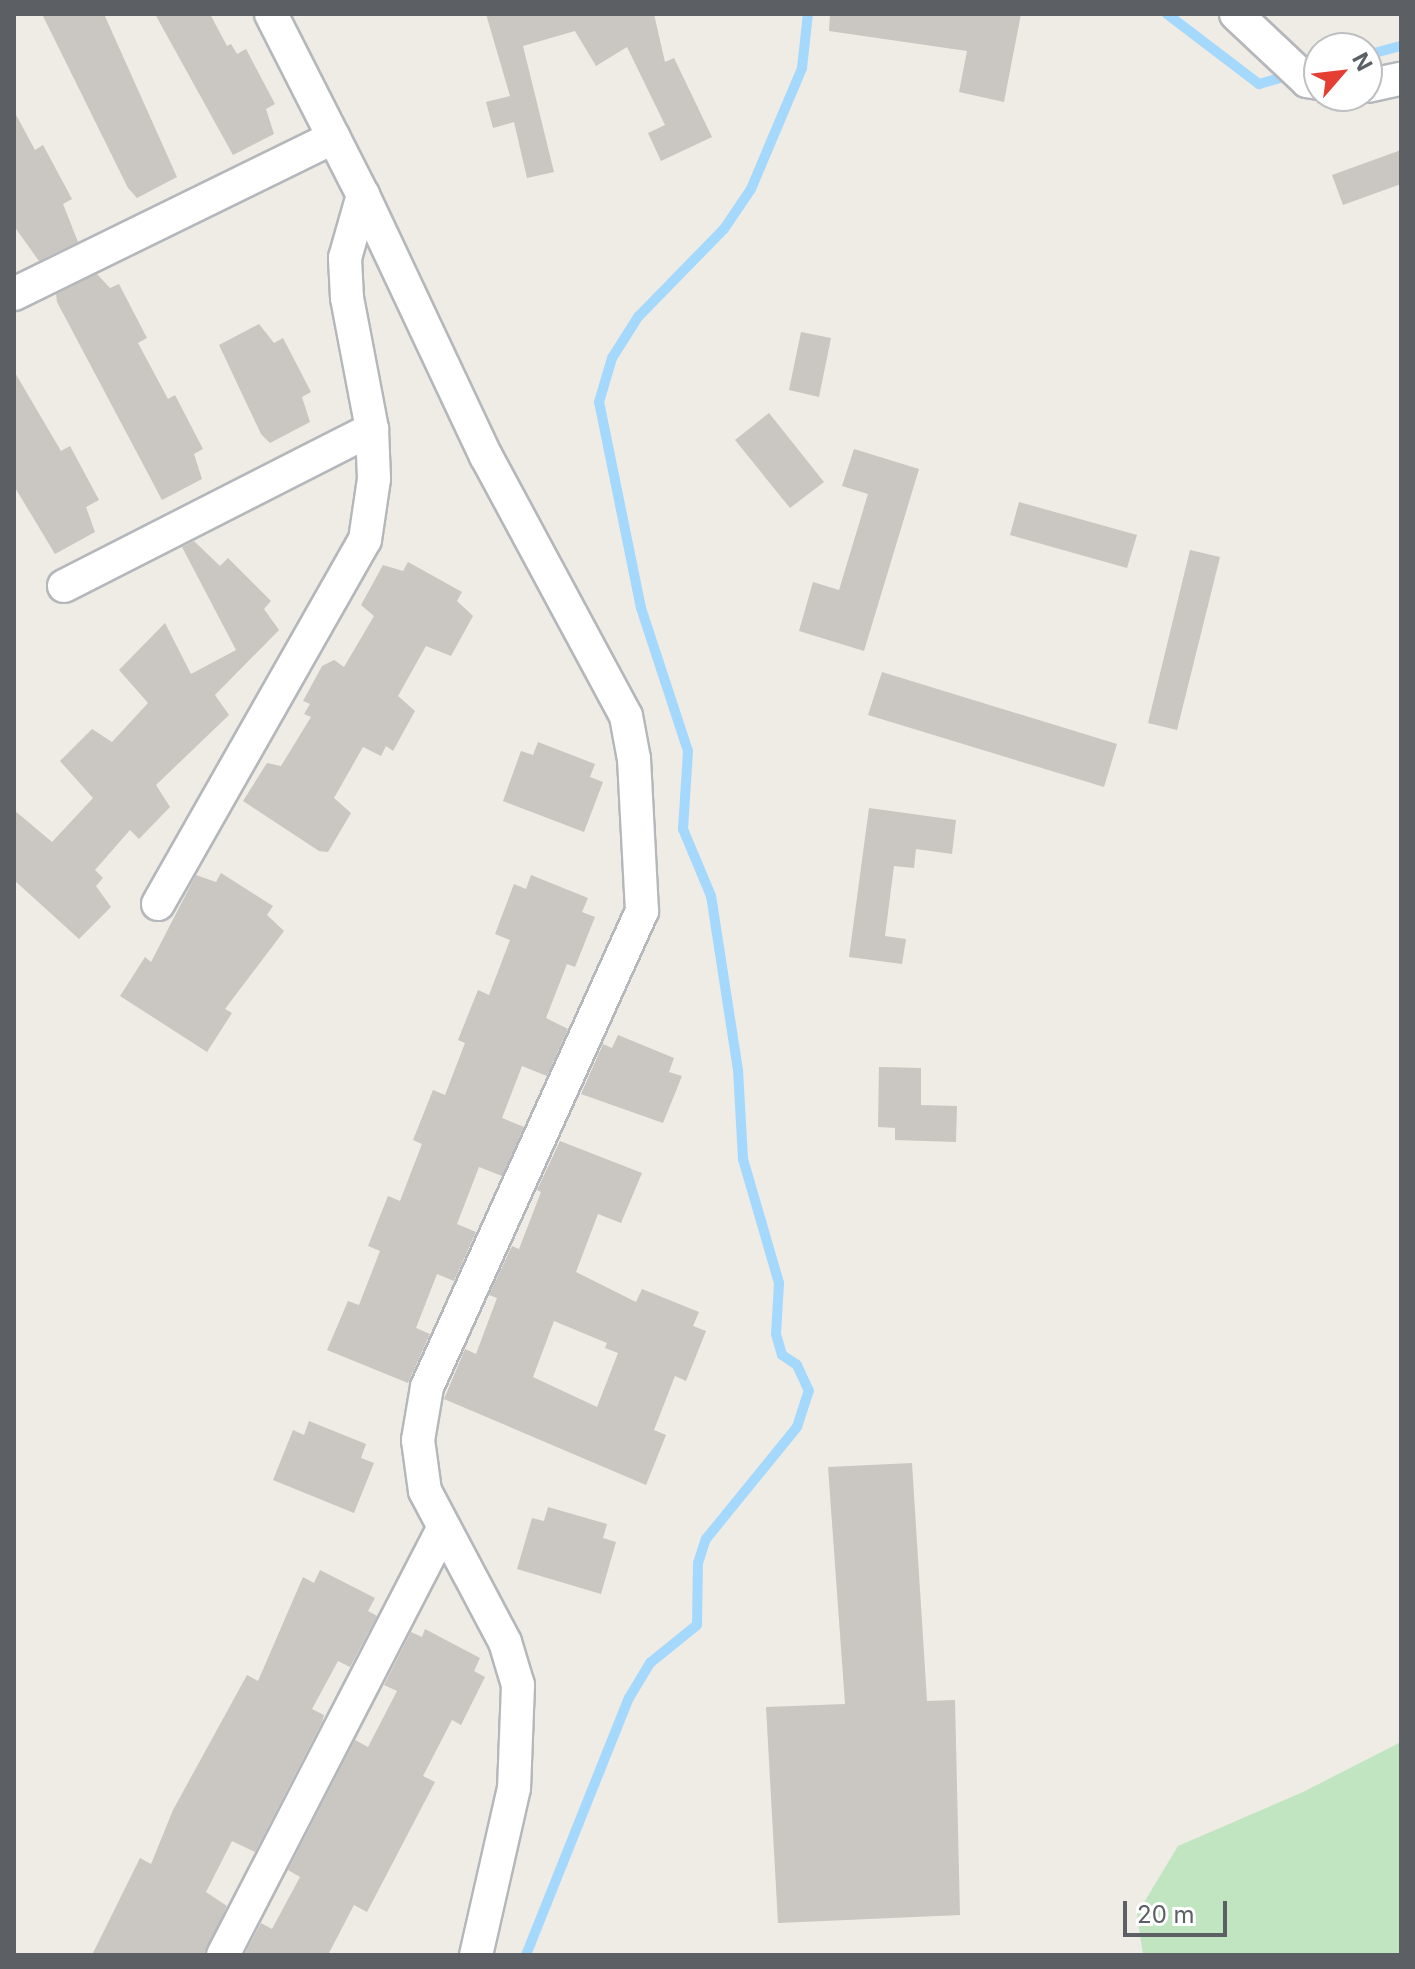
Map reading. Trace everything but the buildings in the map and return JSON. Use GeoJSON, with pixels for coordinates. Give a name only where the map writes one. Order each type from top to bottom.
{"type":"FeatureCollection","features":[{"type":"Feature","properties":{"kind":"street"},"geometry":{"type":"LineString","coordinates":[[271,14],[363,195],[486,456],[626,716],[643,868],[642,911],[427,1387],[418,1440],[425,1491],[500,1631],[518,1685],[514,1788],[476,1955]]}},
{"type":"Feature","properties":{"kind":"street"},"geometry":{"type":"LineString","coordinates":[[1236,14],[1303,74]]}},
{"type":"Feature","properties":{"kind":"street"},"geometry":{"type":"LineString","coordinates":[[14,294],[334,137]]}},
{"type":"Feature","properties":{"kind":"street"},"geometry":{"type":"LineString","coordinates":[[158,904],[365,540],[374,479],[372,429],[345,258],[363,195]]}},
{"type":"Feature","properties":{"kind":"street"},"geometry":{"type":"LineString","coordinates":[[64,586],[372,429]]}},
{"type":"Feature","properties":{"kind":"street"},"geometry":{"type":"LineString","coordinates":[[223,1955],[443,1529]]}},
{"type":"Feature","properties":{"kind":"green space"},"geometry":{"type":"Polygon","coordinates":[[[1401,1742],[1401,1955],[1143,1955],[1137,1914],[1178,1846],[1303,1792],[1401,1742]]]}},
{"type":"Feature","properties":{"kind":"waterway"},"geometry":{"type":"LineString","coordinates":[[526,1955],[629,1698],[650,1663],[697,1625],[698,1563],[706,1539],[797,1427],[809,1391],[797,1365],[782,1355],[776,1334],[779,1283],[743,1159],[738,1070],[711,896],[683,829],[688,751],[641,608],[599,402],[612,358],[638,317],[724,229],[751,189],[802,68],[808,14]]}},
{"type":"Feature","properties":{"kind":"waterway"},"geometry":{"type":"LineString","coordinates":[[1167,14],[1259,84],[1290,75]]}},
{"type":"Feature","properties":{"kind":"waterway"},"geometry":{"type":"LineString","coordinates":[[1383,51],[1401,46]]}}]}
